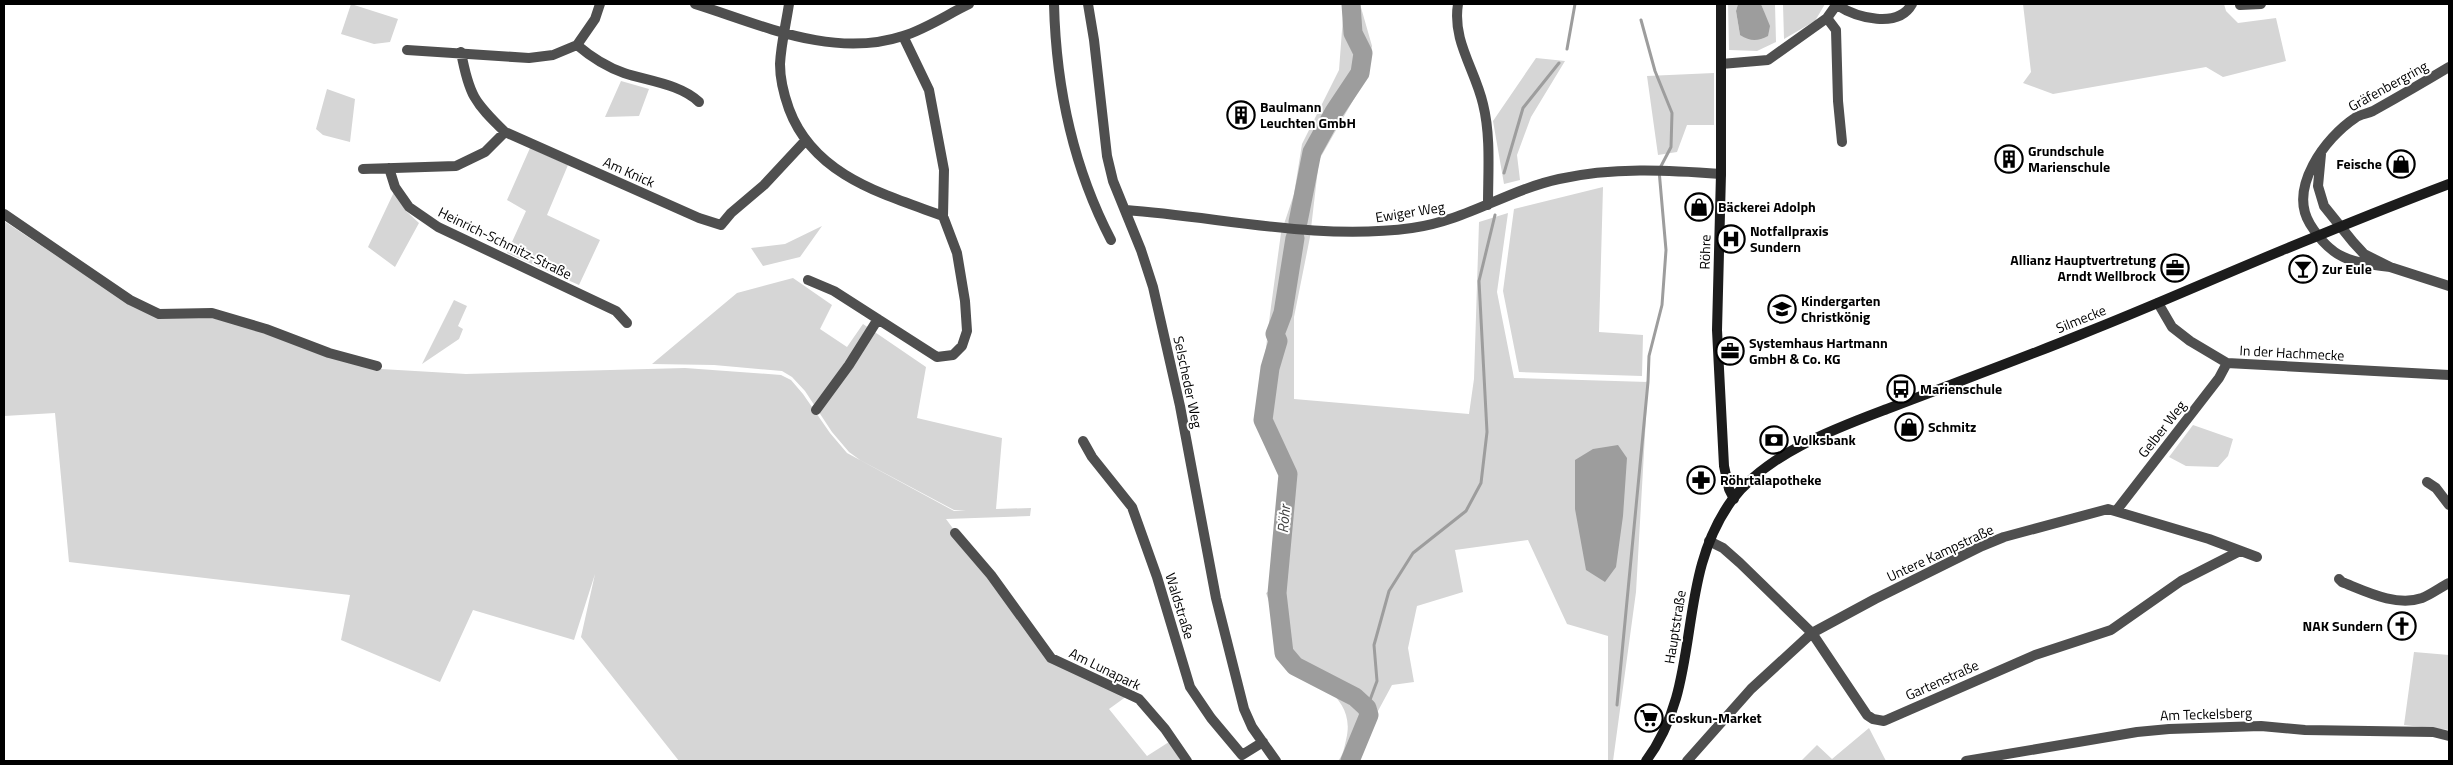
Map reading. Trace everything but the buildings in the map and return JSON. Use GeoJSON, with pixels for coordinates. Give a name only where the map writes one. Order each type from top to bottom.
{"type":"FeatureCollection","features":[{"type":"Feature","properties":{"kind":"main road","name":"Röhre"},"geometry":{"type":"LineString","coordinates":[[1721,4],[1721,174],[1717,330],[1724,466],[1729,488],[1734,498]]}},
{"type":"Feature","properties":{"kind":"main road","name":"Silmecke"},"geometry":{"type":"LineString","coordinates":[[1734,498],[1744,487],[1789,452],[1837,429],[2158,303],[2317,236],[2449,184]]}},
{"type":"Feature","properties":{"kind":"main road","name":"Hauptstraße"},"geometry":{"type":"LineString","coordinates":[[1646,761],[1668,724],[1676,699],[1699,568],[1718,522],[1734,498]]}},
{"type":"Feature","properties":{"kind":"street"},"geometry":{"type":"LineString","coordinates":[[407,50],[461,52],[529,58],[553,55],[578,45],[595,19],[600,4]]}},
{"type":"Feature","properties":{"kind":"street"},"geometry":{"type":"LineString","coordinates":[[695,4],[784,33],[854,45],[903,36],[968,4]]}},
{"type":"Feature","properties":{"kind":"street"},"geometry":{"type":"LineString","coordinates":[[789,4],[780,65],[784,94],[792,118],[805,141],[829,165],[845,177],[867,188],[943,216]]}},
{"type":"Feature","properties":{"kind":"street"},"geometry":{"type":"LineString","coordinates":[[1054,4],[1058,61],[1070,136],[1094,208],[1111,240]]}},
{"type":"Feature","properties":{"kind":"street","name":"Selscheder Weg"},"geometry":{"type":"LineString","coordinates":[[1088,4],[1107,156],[1113,181],[1126,210],[1153,286],[1180,406],[1216,598],[1244,709],[1252,727],[1276,761]]}},
{"type":"Feature","properties":{"kind":"street"},"geometry":{"type":"LineString","coordinates":[[1458,4],[1456,26],[1483,102],[1487,127],[1488,205]]}},
{"type":"Feature","properties":{"kind":"street"},"geometry":{"type":"LineString","coordinates":[[1721,64],[1768,60],[1827,18],[1837,5],[1849,13],[1881,19],[1900,16],[1912,4]]}},
{"type":"Feature","properties":{"kind":"street"},"geometry":{"type":"LineString","coordinates":[[2240,5],[2261,4]]}},
{"type":"Feature","properties":{"kind":"street"},"geometry":{"type":"LineString","coordinates":[[1827,18],[1836,30],[1838,101],[1842,142]]}},
{"type":"Feature","properties":{"kind":"street"},"geometry":{"type":"LineString","coordinates":[[808,280],[834,291],[936,357],[953,355],[962,346],[966,331],[965,301],[957,253],[943,216],[944,170],[929,90],[903,36]]}},
{"type":"Feature","properties":{"kind":"street"},"geometry":{"type":"LineString","coordinates":[[578,45],[593,58],[622,72],[690,93],[699,102]]}},
{"type":"Feature","properties":{"kind":"street","name":"Am Knick"},"geometry":{"type":"LineString","coordinates":[[461,52],[467,84],[480,108],[505,132],[698,218],[721,225],[731,213],[764,185],[805,141]]}},
{"type":"Feature","properties":{"kind":"street","name":"Gräfenbergring"},"geometry":{"type":"LineString","coordinates":[[2390,267],[2357,263],[2340,258],[2317,236],[2307,220],[2303,201],[2306,179],[2321,151],[2357,117],[2370,112],[2449,67]]}},
{"type":"Feature","properties":{"kind":"street"},"geometry":{"type":"LineString","coordinates":[[363,169],[456,166],[485,152],[505,132]]}},
{"type":"Feature","properties":{"kind":"street"},"geometry":{"type":"LineString","coordinates":[[2321,151],[2318,186],[2324,206],[2340,228],[2364,254],[2390,267],[2449,286]]}},
{"type":"Feature","properties":{"kind":"street","name":"Heinrich-Schmitz-Straße"},"geometry":{"type":"LineString","coordinates":[[389,168],[395,187],[409,207],[438,227],[616,311],[627,323]]}},
{"type":"Feature","properties":{"kind":"street","name":"Ewiger Weg"},"geometry":{"type":"LineString","coordinates":[[1126,210],[1181,214],[1310,230],[1366,232],[1431,226],[1559,179],[1591,174],[1659,170],[1721,174]]}},
{"type":"Feature","properties":{"kind":"street"},"geometry":{"type":"LineString","coordinates":[[4,214],[130,300],[159,314],[212,313],[266,329],[329,353],[377,366]]}},
{"type":"Feature","properties":{"kind":"street","name":"In der Hachmecke"},"geometry":{"type":"LineString","coordinates":[[2158,303],[2172,327],[2190,341],[2228,363],[2449,375]]}},
{"type":"Feature","properties":{"kind":"street"},"geometry":{"type":"LineString","coordinates":[[816,410],[849,365],[878,319]]}},
{"type":"Feature","properties":{"kind":"street","name":"Gelber Weg"},"geometry":{"type":"LineString","coordinates":[[2116,511],[2219,378],[2228,363]]}},
{"type":"Feature","properties":{"kind":"street","name":"Waldstraße"},"geometry":{"type":"LineString","coordinates":[[1083,441],[1092,457],[1132,507],[1190,687],[1211,718],[1242,755],[1263,742]]}},
{"type":"Feature","properties":{"kind":"street"},"geometry":{"type":"LineString","coordinates":[[2427,482],[2436,488],[2449,505]]}},
{"type":"Feature","properties":{"kind":"street","name":"Untere Kampstraße"},"geometry":{"type":"LineString","coordinates":[[1687,761],[1751,689],[1812,633],[1844,614],[1982,546],[2004,538],[2108,509],[2209,539],[2257,557]]}},
{"type":"Feature","properties":{"kind":"street","name":"Am Lunapark"},"geometry":{"type":"LineString","coordinates":[[955,533],[992,575],[1051,658],[1138,699],[1165,730],[1187,761]]}},
{"type":"Feature","properties":{"kind":"street","name":"Gartenstraße"},"geometry":{"type":"LineString","coordinates":[[1709,541],[1723,548],[1740,563],[1812,633],[1867,715],[1873,719],[1884,721],[2035,655],[2111,630],[2181,582],[2240,551]]}},
{"type":"Feature","properties":{"kind":"street"},"geometry":{"type":"LineString","coordinates":[[2339,579],[2372,594],[2405,600],[2422,598],[2449,582]]}},
{"type":"Feature","properties":{"kind":"street","name":"Am Teckelsberg"},"geometry":{"type":"LineString","coordinates":[[1966,761],[2137,732],[2177,728],[2261,726],[2305,730],[2433,732],[2449,736]]}},
{"type":"Feature","properties":{"kind":"shaded area"},"geometry":{"type":"Polygon","coordinates":[[[351,4],[398,19],[390,42],[374,44],[341,34],[351,4]]]}},
{"type":"Feature","properties":{"kind":"shaded area"},"geometry":{"type":"Polygon","coordinates":[[[1344,4],[1360,4],[1372,46],[1367,76],[1319,160],[1310,237],[1294,317],[1294,399],[1469,414],[1474,379],[1479,222],[1508,213],[1497,292],[1514,378],[1648,382],[1636,592],[1613,761],[1608,761],[1608,636],[1567,624],[1528,540],[1455,550],[1463,592],[1417,606],[1408,648],[1414,682],[1392,685],[1351,761],[1338,761],[1344,749],[1348,725],[1345,713],[1339,702],[1331,692],[1291,657],[1280,636],[1266,593],[1274,588],[1282,475],[1257,423],[1281,233],[1294,194],[1302,144],[1339,70],[1344,4]]]}},
{"type":"Feature","properties":{"kind":"shaded area"},"geometry":{"type":"Polygon","coordinates":[[[1728,4],[1738,4],[1736,11],[1740,35],[1764,12],[1761,4],[1775,4],[1776,42],[1757,51],[1729,50],[1728,4]]]}},
{"type":"Feature","properties":{"kind":"shaded area"},"geometry":{"type":"Polygon","coordinates":[[[1738,4],[1761,4],[1770,26],[1768,36],[1754,40],[1740,35],[1736,11],[1738,4]]]}},
{"type":"Feature","properties":{"kind":"shaded area"},"geometry":{"type":"Polygon","coordinates":[[[1783,4],[1825,4],[1815,21],[1784,39],[1783,4]]]}},
{"type":"Feature","properties":{"kind":"shaded area"},"geometry":{"type":"Polygon","coordinates":[[[2023,4],[2224,4],[2226,11],[2238,23],[2276,18],[2286,61],[2223,77],[2206,67],[2053,94],[2023,83],[2031,72],[2023,4]]]}},
{"type":"Feature","properties":{"kind":"shaded area"},"geometry":{"type":"Polygon","coordinates":[[[1536,58],[1565,61],[1531,117],[1517,155],[1520,180],[1504,184],[1493,121],[1536,58]]]}},
{"type":"Feature","properties":{"kind":"shaded area"},"geometry":{"type":"Polygon","coordinates":[[[1714,73],[1714,125],[1687,125],[1677,152],[1658,155],[1647,76],[1714,73]]]}},
{"type":"Feature","properties":{"kind":"shaded area"},"geometry":{"type":"Polygon","coordinates":[[[621,81],[649,89],[639,116],[605,117],[621,81]]]}},
{"type":"Feature","properties":{"kind":"shaded area"},"geometry":{"type":"Polygon","coordinates":[[[327,89],[355,99],[350,142],[323,135],[316,129],[327,89]]]}},
{"type":"Feature","properties":{"kind":"shaded area"},"geometry":{"type":"Polygon","coordinates":[[[530,148],[568,165],[547,215],[600,240],[579,285],[507,253],[526,211],[507,200],[530,148]]]}},
{"type":"Feature","properties":{"kind":"shaded area"},"geometry":{"type":"Polygon","coordinates":[[[1603,187],[1599,332],[1643,335],[1642,376],[1519,372],[1503,291],[1514,209],[1603,187]]]}},
{"type":"Feature","properties":{"kind":"shaded area"},"geometry":{"type":"Polygon","coordinates":[[[394,192],[406,211],[419,223],[395,267],[368,247],[394,192]]]}},
{"type":"Feature","properties":{"kind":"shaded area"},"geometry":{"type":"Polygon","coordinates":[[[4,221],[129,304],[212,318],[265,331],[331,357],[381,369],[466,374],[685,368],[781,375],[791,380],[803,394],[830,433],[847,453],[954,511],[966,510],[954,510],[860,460],[849,452],[832,432],[805,391],[792,377],[782,371],[714,365],[652,364],[737,293],[793,278],[832,305],[820,329],[847,347],[863,324],[926,367],[917,418],[1002,438],[996,509],[1031,508],[1030,516],[946,519],[1048,658],[1127,696],[1109,709],[1147,756],[1169,742],[1181,761],[679,761],[581,637],[595,574],[574,640],[473,610],[440,682],[341,640],[350,595],[69,562],[55,413],[4,416],[4,221]]]}},
{"type":"Feature","properties":{"kind":"shaded area"},"geometry":{"type":"Polygon","coordinates":[[[822,226],[800,257],[763,266],[751,248],[785,244],[822,226]]]}},
{"type":"Feature","properties":{"kind":"shaded area"},"geometry":{"type":"Polygon","coordinates":[[[454,300],[467,306],[458,326],[463,329],[459,339],[422,364],[454,300]]]}},
{"type":"Feature","properties":{"kind":"shaded area"},"geometry":{"type":"Polygon","coordinates":[[[2193,425],[2233,439],[2228,456],[2218,467],[2186,466],[2169,457],[2193,425]]]}},
{"type":"Feature","properties":{"kind":"shaded area"},"geometry":{"type":"Polygon","coordinates":[[[1618,445],[1627,458],[1623,516],[1616,567],[1605,582],[1586,570],[1575,509],[1575,460],[1593,449],[1618,445]]]}},
{"type":"Feature","properties":{"kind":"shaded area"},"geometry":{"type":"Polygon","coordinates":[[[2414,652],[2449,655],[2449,730],[2404,725],[2414,652]]]}},
{"type":"Feature","properties":{"kind":"shaded area"},"geometry":{"type":"Polygon","coordinates":[[[1869,728],[1886,761],[1801,761],[1817,745],[1832,759],[1869,728]]]}},
{"type":"Feature","properties":{"kind":"waterway","name":"Röhr"},"geometry":{"type":"LineString","coordinates":[[1298,222],[1312,152],[1334,112],[1360,73],[1363,53],[1353,33],[1351,4]]}},
{"type":"Feature","properties":{"kind":"waterway"},"geometry":{"type":"LineString","coordinates":[[1567,49],[1575,4]]}},
{"type":"Feature","properties":{"kind":"waterway"},"geometry":{"type":"LineString","coordinates":[[1617,705],[1649,356],[1662,305],[1666,250],[1659,170],[1671,147],[1672,113],[1655,71],[1641,20]]}},
{"type":"Feature","properties":{"kind":"waterway"},"geometry":{"type":"LineString","coordinates":[[1504,173],[1523,108],[1559,63]]}},
{"type":"Feature","properties":{"kind":"waterway"},"geometry":{"type":"LineString","coordinates":[[1367,708],[1377,681],[1374,645],[1389,591],[1413,553],[1466,511],[1481,483],[1487,432],[1479,281],[1495,215]]}},
{"type":"Feature","properties":{"kind":"waterway","name":"Röhr"},"geometry":{"type":"LineString","coordinates":[[1295,238],[1283,313],[1275,334],[1278,341],[1270,368],[1263,420],[1288,474],[1277,593],[1284,653],[1295,666],[1355,697],[1367,708],[1369,715],[1350,761]]}},
{"type":"Feature","properties":{"kind":"place","name":"Baulmann Leuchten GmbH"},"geometry":{"type":"Point","coordinates":[1241,115]}},
{"type":"Feature","properties":{"kind":"place","name":"Grundschule Marienschule"},"geometry":{"type":"Point","coordinates":[2009,159]}},
{"type":"Feature","properties":{"kind":"place","name":"Feische"},"geometry":{"type":"Point","coordinates":[2401,164]}},
{"type":"Feature","properties":{"kind":"place","name":"Bäckerei Adolph"},"geometry":{"type":"Point","coordinates":[1699,207]}},
{"type":"Feature","properties":{"kind":"place","name":"Notfallpraxis Sundern"},"geometry":{"type":"Point","coordinates":[1731,239]}},
{"type":"Feature","properties":{"kind":"place","name":"Allianz Hauptvertretung Arndt Wellbrock"},"geometry":{"type":"Point","coordinates":[2175,268]}},
{"type":"Feature","properties":{"kind":"place","name":"Zur Eule"},"geometry":{"type":"Point","coordinates":[2303,269]}},
{"type":"Feature","properties":{"kind":"place","name":"Kindergarten Christkönig"},"geometry":{"type":"Point","coordinates":[1782,309]}},
{"type":"Feature","properties":{"kind":"place","name":"Systemhaus Hartmann GmbH & Co. KG"},"geometry":{"type":"Point","coordinates":[1730,351]}},
{"type":"Feature","properties":{"kind":"place","name":"Marienschule"},"geometry":{"type":"Point","coordinates":[1901,389]}},
{"type":"Feature","properties":{"kind":"place","name":"Schmitz"},"geometry":{"type":"Point","coordinates":[1909,427]}},
{"type":"Feature","properties":{"kind":"place","name":"Volksbank"},"geometry":{"type":"Point","coordinates":[1774,440]}},
{"type":"Feature","properties":{"kind":"place","name":"Röhrtalapotheke"},"geometry":{"type":"Point","coordinates":[1701,480]}},
{"type":"Feature","properties":{"kind":"place","name":"NAK Sundern"},"geometry":{"type":"Point","coordinates":[2402,626]}},
{"type":"Feature","properties":{"kind":"place","name":"Coskun-Market"},"geometry":{"type":"Point","coordinates":[1649,718]}}]}
